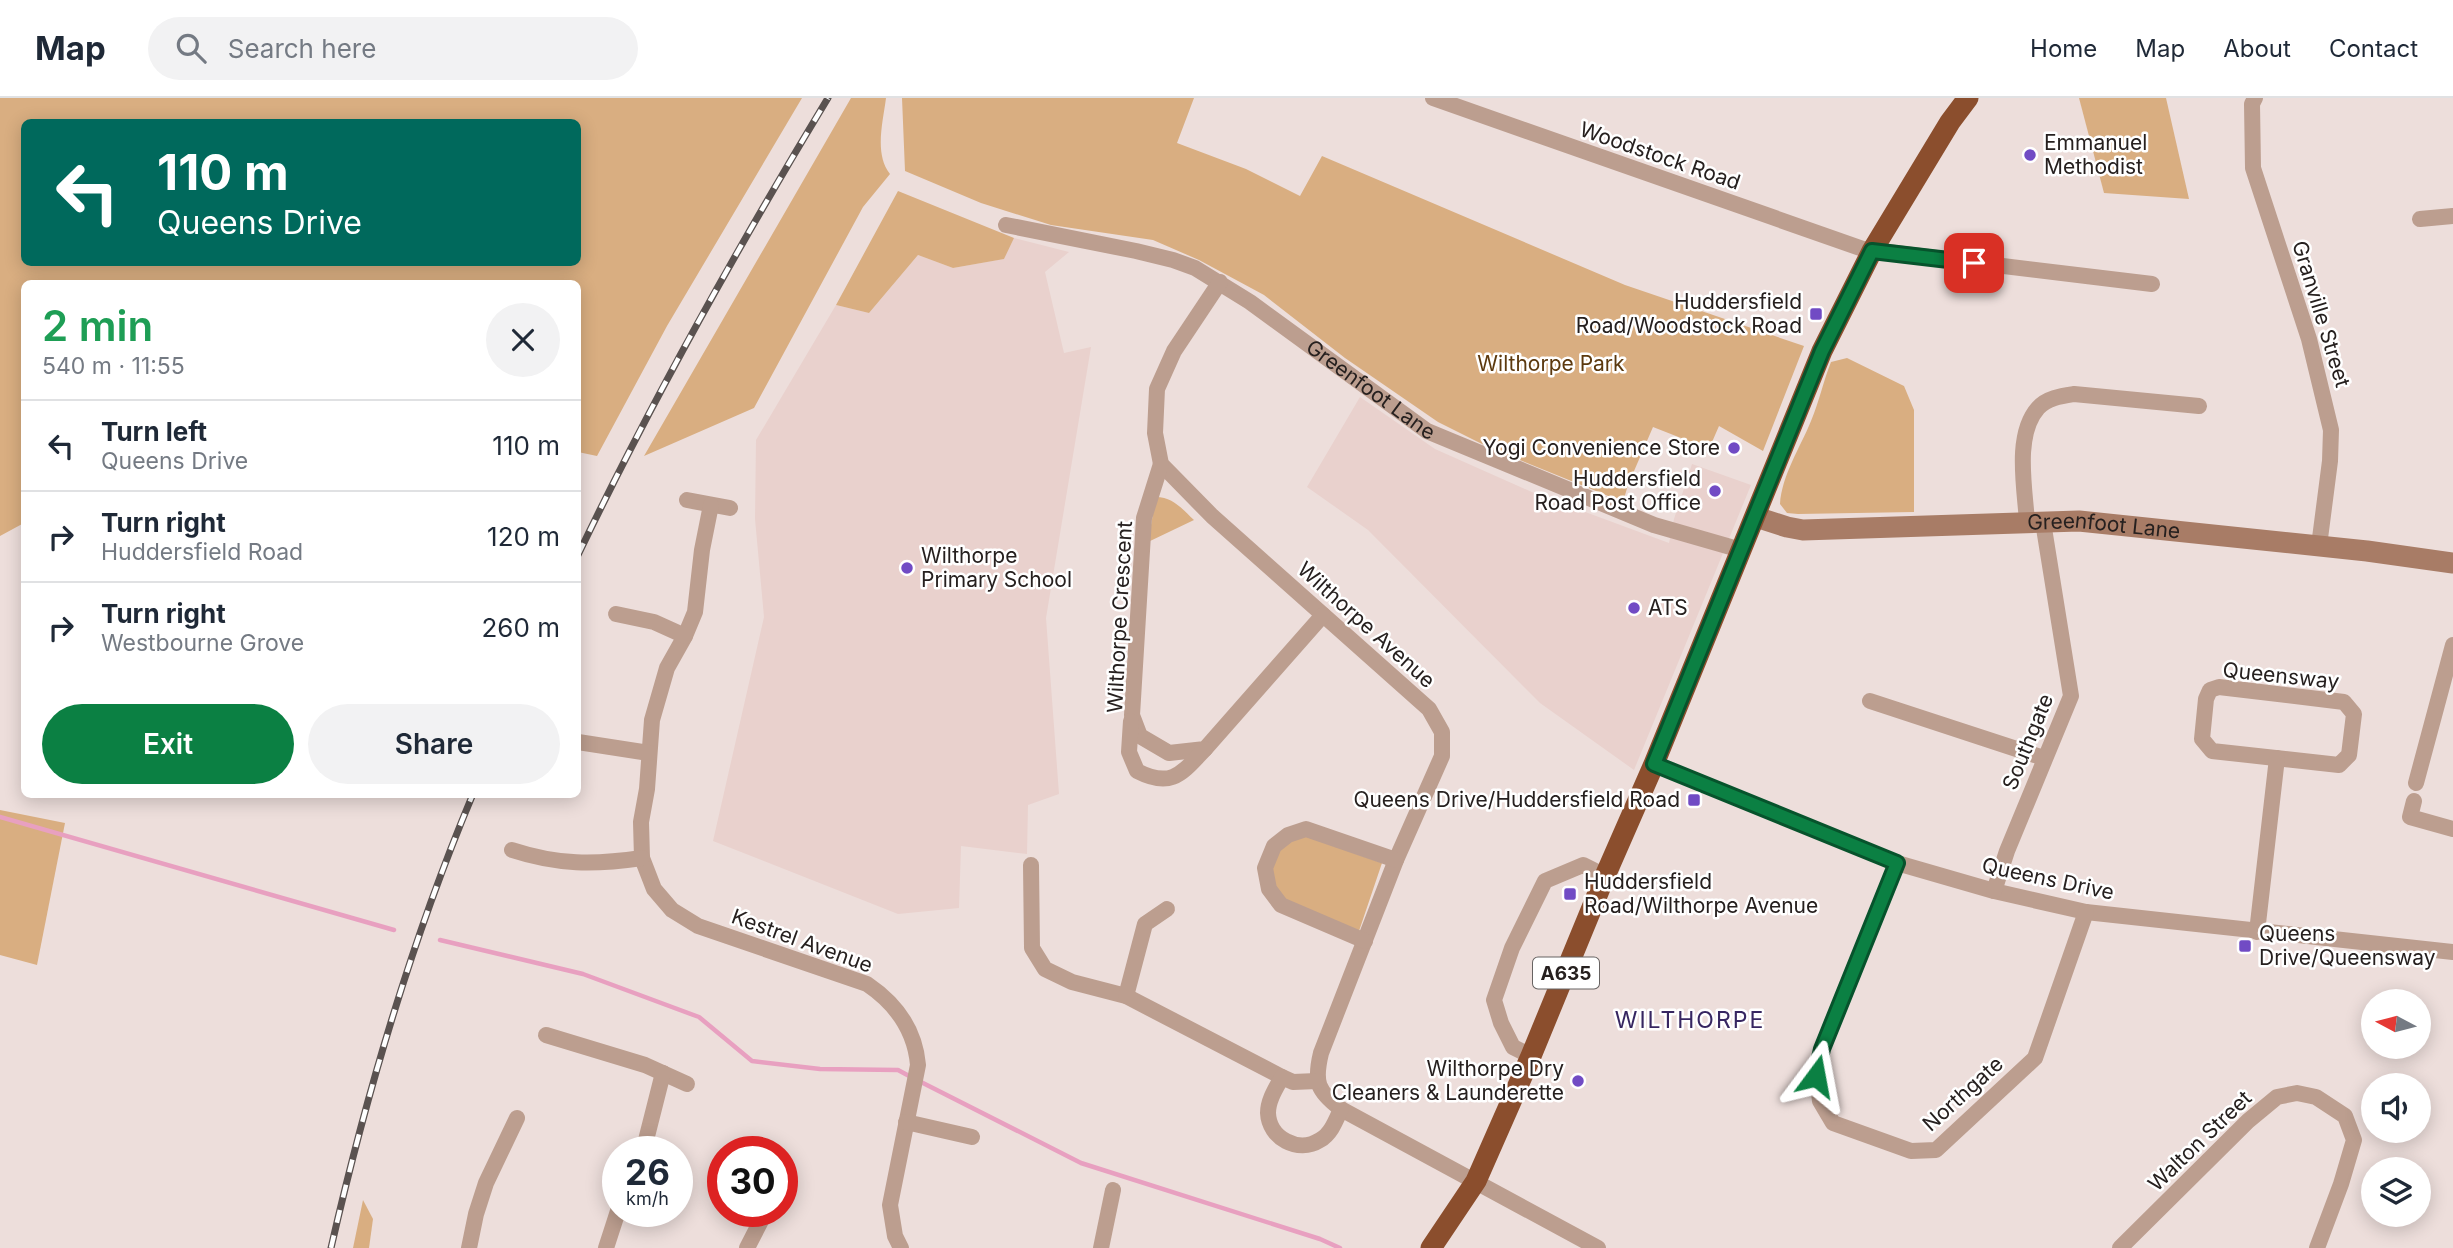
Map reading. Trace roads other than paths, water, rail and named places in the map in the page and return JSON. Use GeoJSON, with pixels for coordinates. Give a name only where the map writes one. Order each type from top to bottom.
{"type":"FeatureCollection","features":[{"type":"Feature","properties":{"kind":"highway","name":"A635"},"geometry":{"type":"LineString","coordinates":[[1431,1248],[1476,1181],[1531,1056],[1756,517],[1822,351],[1872,251],[1950,122],[1968,98]]}},
{"type":"Feature","properties":{"kind":"street","name":"Woodstock Road"},"geometry":{"type":"LineString","coordinates":[[1433,98],[1872,251],[2152,284]]}},
{"type":"Feature","properties":{"kind":"street","name":"Granville Street"},"geometry":{"type":"LineString","coordinates":[[2255,98],[2252,104],[2253,168],[2309,339],[2331,430],[2319,546]]}},
{"type":"Feature","properties":{"kind":"street"},"geometry":{"type":"LineString","coordinates":[[2420,219],[2453,216]]}},
{"type":"Feature","properties":{"kind":"street","name":"Greenfoot Lane"},"geometry":{"type":"LineString","coordinates":[[1006,225],[1173,260],[1220,282],[1427,431],[1654,525],[1741,550]]}},
{"type":"Feature","properties":{"kind":"street"},"geometry":{"type":"LineString","coordinates":[[1161,464],[1155,433],[1157,389],[1174,351],[1220,282]]}},
{"type":"Feature","properties":{"kind":"street","name":"Southgate"},"geometry":{"type":"LineString","coordinates":[[1994,891],[2007,851],[2071,696],[2023,473],[2024,437],[2030,421],[2039,407],[2055,397],[2074,394],[2199,406]]}},
{"type":"Feature","properties":{"kind":"street","name":"Wilthorpe Avenue"},"geometry":{"type":"LineString","coordinates":[[1161,464],[1212,516],[1429,709],[1442,732],[1442,756],[1396,860],[1321,1053],[1317,1081]]}},
{"type":"Feature","properties":{"kind":"street","name":"Wilthorpe Crescent"},"geometry":{"type":"LineString","coordinates":[[1161,464],[1144,518],[1132,715],[1140,736],[1169,752],[1205,749]]}},
{"type":"Feature","properties":{"kind":"street"},"geometry":{"type":"LineString","coordinates":[[687,500],[730,508]]}},
{"type":"Feature","properties":{"kind":"street","name":"Kestrel Avenue"},"geometry":{"type":"LineString","coordinates":[[711,505],[702,550],[695,612],[667,668],[657,695],[652,720],[647,789],[641,822],[642,858],[654,889],[672,910],[698,926],[867,984],[902,1018],[911,1033],[918,1065],[890,1205],[895,1236],[901,1248]]}},
{"type":"Feature","properties":{"kind":"street","name":"Greenfoot Lane"},"geometry":{"type":"LineString","coordinates":[[1756,517],[1803,530],[2079,521],[2453,563]]}},
{"type":"Feature","properties":{"kind":"street"},"geometry":{"type":"LineString","coordinates":[[616,614],[654,622],[685,636]]}},
{"type":"Feature","properties":{"kind":"street"},"geometry":{"type":"LineString","coordinates":[[1132,715],[1129,752],[1137,771],[1150,778],[1164,779],[1181,775],[1323,615]]}},
{"type":"Feature","properties":{"kind":"street"},"geometry":{"type":"LineString","coordinates":[[2416,783],[2453,645]]}},
{"type":"Feature","properties":{"kind":"street","name":"Queensway"},"geometry":{"type":"LineString","coordinates":[[2218,687],[2344,702],[2354,714],[2349,755],[2339,765],[2277,758],[2212,751],[2202,739],[2206,699],[2210,690],[2218,687]]}},
{"type":"Feature","properties":{"kind":"street"},"geometry":{"type":"LineString","coordinates":[[1870,701],[2044,758]]}},
{"type":"Feature","properties":{"kind":"street"},"geometry":{"type":"LineString","coordinates":[[581,742],[649,752]]}},
{"type":"Feature","properties":{"kind":"street"},"geometry":{"type":"LineString","coordinates":[[2257,932],[2277,758]]}},
{"type":"Feature","properties":{"kind":"street","name":"Queens Drive"},"geometry":{"type":"LineString","coordinates":[[1654,764],[1897,863],[1994,891],[2087,912],[2453,952]]}},
{"type":"Feature","properties":{"kind":"street"},"geometry":{"type":"LineString","coordinates":[[2414,801],[2410,817],[2453,829]]}},
{"type":"Feature","properties":{"kind":"street"},"geometry":{"type":"LineString","coordinates":[[1365,941],[1281,905],[1269,889],[1265,867],[1274,846],[1288,835],[1306,830],[1396,860]]}},
{"type":"Feature","properties":{"kind":"street"},"geometry":{"type":"LineString","coordinates":[[512,850],[571,864],[642,858]]}},
{"type":"Feature","properties":{"kind":"street","name":"Northgate"},"geometry":{"type":"LineString","coordinates":[[1897,863],[1822,1049],[1816,1076],[1820,1101],[1833,1123],[1911,1151],[1936,1150],[2035,1058],[2087,912]]}},
{"type":"Feature","properties":{"kind":"street"},"geometry":{"type":"LineString","coordinates":[[1031,865],[1032,948],[1045,969],[1072,982],[1126,996],[1293,1082],[1317,1081],[1322,1092],[1341,1109],[1598,1248]]}},
{"type":"Feature","properties":{"kind":"street"},"geometry":{"type":"LineString","coordinates":[[1531,1056],[1513,1047],[1501,1023],[1494,1000],[1512,948],[1545,881],[1583,866],[1605,876]]}},
{"type":"Feature","properties":{"kind":"street"},"geometry":{"type":"LineString","coordinates":[[1126,996],[1145,924],[1167,909]]}},
{"type":"Feature","properties":{"kind":"street"},"geometry":{"type":"LineString","coordinates":[[546,1035],[626,1059],[687,1084]]}},
{"type":"Feature","properties":{"kind":"street"},"geometry":{"type":"LineString","coordinates":[[647,1136],[663,1073]]}},
{"type":"Feature","properties":{"kind":"street"},"geometry":{"type":"LineString","coordinates":[[1282,1077],[1269,1104],[1268,1115],[1271,1127],[1287,1143],[1310,1145],[1321,1140],[1329,1132],[1341,1109]]}},
{"type":"Feature","properties":{"kind":"street","name":"Walton Street"},"geometry":{"type":"LineString","coordinates":[[2120,1248],[2248,1121],[2277,1097],[2297,1093],[2316,1097],[2344,1116],[2354,1140],[2342,1184],[2317,1248]]}},
{"type":"Feature","properties":{"kind":"street"},"geometry":{"type":"LineString","coordinates":[[469,1248],[486,1183],[517,1118]]}},
{"type":"Feature","properties":{"kind":"street"},"geometry":{"type":"LineString","coordinates":[[906,1122],[972,1137]]}},
{"type":"Feature","properties":{"kind":"street"},"geometry":{"type":"LineString","coordinates":[[1101,1248],[1113,1191]]}},
{"type":"Feature","properties":{"kind":"street"},"geometry":{"type":"LineString","coordinates":[[606,1248],[613,1227]]}},
{"type":"Feature","properties":{"kind":"street"},"geometry":{"type":"LineString","coordinates":[[747,1248],[758,1227]]}},
{"type":"Feature","properties":{"kind":"waterway"},"geometry":{"type":"LineString","coordinates":[[0,817],[394,930]]}},
{"type":"Feature","properties":{"kind":"waterway"},"geometry":{"type":"LineString","coordinates":[[440,940],[583,974],[699,1017],[752,1061],[820,1069],[898,1070],[911,1077]]}},
{"type":"Feature","properties":{"kind":"waterway"},"geometry":{"type":"LineString","coordinates":[[919,1081],[1081,1163],[1320,1239],[1340,1248]]}},
{"type":"Feature","properties":{"kind":"railway"},"geometry":{"type":"LineString","coordinates":[[581,549],[697,323],[828,98]]}},
{"type":"Feature","properties":{"kind":"railway"},"geometry":{"type":"LineString","coordinates":[[331,1248],[359,1133],[392,1018],[430,905],[471,798]]}},
{"type":"Feature","properties":{"kind":"place","name":"Emmanuel Methodist"},"geometry":{"type":"Point","coordinates":[2030,155]}},
{"type":"Feature","properties":{"kind":"place","name":"Huddersfield Road/Woodstock Road"},"geometry":{"type":"Point","coordinates":[1816,314]}},
{"type":"Feature","properties":{"kind":"place","name":"Yogi Convenience Store"},"geometry":{"type":"Point","coordinates":[1734,448]}},
{"type":"Feature","properties":{"kind":"place","name":"Huddersfield Road Post Office"},"geometry":{"type":"Point","coordinates":[1715,491]}},
{"type":"Feature","properties":{"kind":"place","name":"Wilthorpe Primary School"},"geometry":{"type":"Point","coordinates":[907,568]}},
{"type":"Feature","properties":{"kind":"place","name":"ATS"},"geometry":{"type":"Point","coordinates":[1634,608]}},
{"type":"Feature","properties":{"kind":"place","name":"Queens Drive/Huddersfield Road"},"geometry":{"type":"Point","coordinates":[1694,800]}},
{"type":"Feature","properties":{"kind":"place","name":"Huddersfield Road/Wilthorpe Avenue"},"geometry":{"type":"Point","coordinates":[1570,894]}},
{"type":"Feature","properties":{"kind":"place","name":"Queens Drive/Queensway"},"geometry":{"type":"Point","coordinates":[2245,946]}},
{"type":"Feature","properties":{"kind":"place","name":"Wilthorpe Dry Cleaners & Launderette"},"geometry":{"type":"Point","coordinates":[1578,1081]}},
{"type":"Feature","properties":{"kind":"district","name":"WILTHORPE"},"geometry":{"type":"Point","coordinates":[1690,1020]}},
{"type":"Feature","properties":{"kind":"park label","name":"Wilthorpe Park"},"geometry":{"type":"Point","coordinates":[1551,364]}}]}
